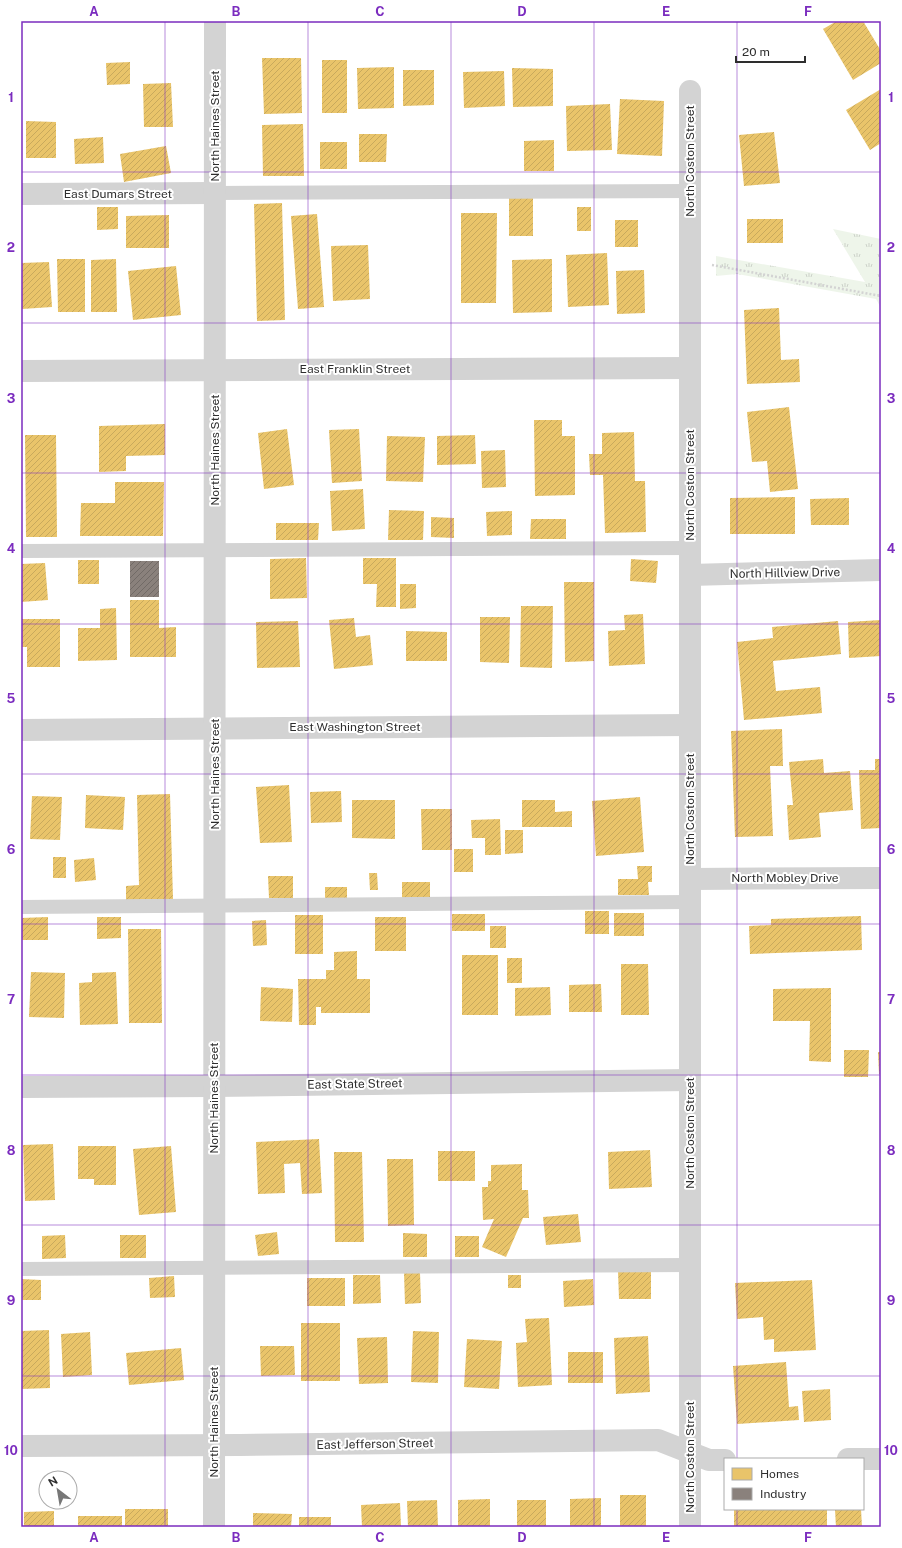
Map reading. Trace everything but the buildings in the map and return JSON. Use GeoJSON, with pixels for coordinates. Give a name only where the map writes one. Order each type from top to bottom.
{"type":"FeatureCollection","features":[{"type":"Feature","properties":{"kind":"street","name":"North Haines Street"},"geometry":{"type":"LineString","coordinates":[[214,1527],[215,21]]}},
{"type":"Feature","properties":{"kind":"street","name":"North Coston Street"},"geometry":{"type":"LineString","coordinates":[[690,91],[690,1527]]}},
{"type":"Feature","properties":{"kind":"street","name":"East Dumars Street"},"geometry":{"type":"LineString","coordinates":[[21,194],[215,193]]}},
{"type":"Feature","properties":{"kind":"street","name":"East Franklin Street"},"geometry":{"type":"LineString","coordinates":[[21,371],[690,368]]}},
{"type":"Feature","properties":{"kind":"street","name":"North Hillview Drive"},"geometry":{"type":"LineString","coordinates":[[690,575],[881,570]]}},
{"type":"Feature","properties":{"kind":"street","name":"East Washington Street"},"geometry":{"type":"LineString","coordinates":[[21,730],[690,725]]}},
{"type":"Feature","properties":{"kind":"street","name":"North Mobley Drive"},"geometry":{"type":"LineString","coordinates":[[690,879],[881,878]]}},
{"type":"Feature","properties":{"kind":"street","name":"East State Street"},"geometry":{"type":"LineString","coordinates":[[21,1087],[690,1080]]}},
{"type":"Feature","properties":{"kind":"street","name":"East Jefferson Street"},"geometry":{"type":"LineString","coordinates":[[21,1446],[214,1446],[658,1440],[709,1460],[724,1460]]}},
{"type":"Feature","properties":{"kind":"street"},"geometry":{"type":"LineString","coordinates":[[864,1459],[881,1459]]}},
{"type":"Feature","properties":{"kind":"lane"},"geometry":{"type":"LineString","coordinates":[[215,193],[690,191]]}},
{"type":"Feature","properties":{"kind":"lane"},"geometry":{"type":"LineString","coordinates":[[21,551],[690,548]]}},
{"type":"Feature","properties":{"kind":"lane"},"geometry":{"type":"LineString","coordinates":[[21,907],[690,902]]}},
{"type":"Feature","properties":{"kind":"lane"},"geometry":{"type":"LineString","coordinates":[[21,1269],[690,1265]]}},
{"type":"Feature","properties":{"kind":"path"},"geometry":{"type":"LineString","coordinates":[[690,261],[881,296]]}},
{"type":"Feature","properties":{"kind":"green space"},"geometry":{"type":"Polygon","coordinates":[[[833,229],[881,239],[881,308],[876,299],[737,274],[716,276],[716,256],[865,282],[833,229]]]}}]}
